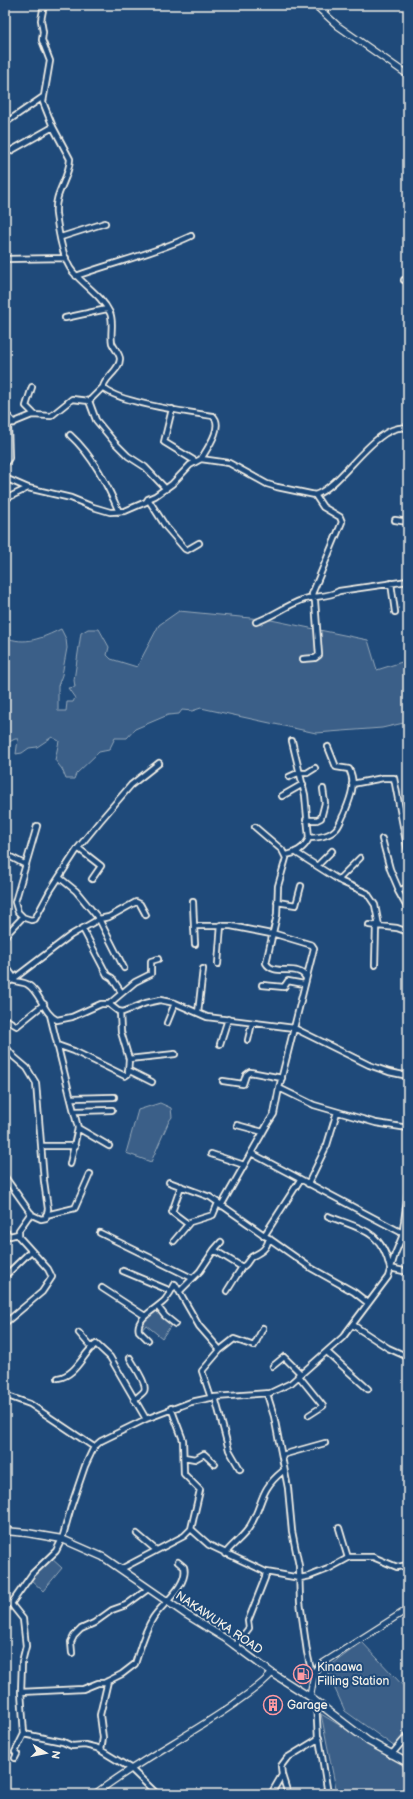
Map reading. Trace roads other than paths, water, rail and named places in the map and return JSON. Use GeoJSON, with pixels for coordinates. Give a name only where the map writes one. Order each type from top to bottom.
{"type":"FeatureCollection","features":[{"type":"Feature","properties":{"kind":"main road","name":"NAKAWUKA ROAD"},"geometry":{"type":"LineString","coordinates":[[5,1531],[28,1533],[62,1539],[97,1554],[235,1646],[272,1673],[310,1697],[368,1741],[408,1763]]}},
{"type":"Feature","properties":{"kind":"street"},"geometry":{"type":"LineString","coordinates":[[44,5],[41,20],[43,32],[42,43],[50,61],[47,85],[43,97],[45,110],[70,159],[68,173],[56,199],[56,216],[66,258],[70,268],[108,309],[111,318],[112,344],[120,360],[103,387],[89,401]]}},
{"type":"Feature","properties":{"kind":"street"},"geometry":{"type":"LineString","coordinates":[[315,5],[338,26],[408,75]]}},
{"type":"Feature","properties":{"kind":"street"},"geometry":{"type":"LineString","coordinates":[[323,12],[330,5]]}},
{"type":"Feature","properties":{"kind":"street"},"geometry":{"type":"LineString","coordinates":[[5,123],[43,97]]}},
{"type":"Feature","properties":{"kind":"street"},"geometry":{"type":"LineString","coordinates":[[5,154],[53,127]]}},
{"type":"Feature","properties":{"kind":"street"},"geometry":{"type":"LineString","coordinates":[[61,237],[105,223]]}},
{"type":"Feature","properties":{"kind":"street"},"geometry":{"type":"LineString","coordinates":[[76,276],[105,265],[149,254],[191,236]]}},
{"type":"Feature","properties":{"kind":"street"},"geometry":{"type":"LineString","coordinates":[[5,259],[66,258]]}},
{"type":"Feature","properties":{"kind":"street"},"geometry":{"type":"LineString","coordinates":[[65,318],[108,309]]}},
{"type":"Feature","properties":{"kind":"street"},"geometry":{"type":"LineString","coordinates":[[103,387],[108,392],[139,403],[213,416],[217,420],[217,426],[201,459]]}},
{"type":"Feature","properties":{"kind":"street"},"geometry":{"type":"LineString","coordinates":[[32,388],[26,406],[35,415]]}},
{"type":"Feature","properties":{"kind":"street"},"geometry":{"type":"LineString","coordinates":[[5,464],[9,458],[6,426],[35,415],[48,417],[53,416],[72,399],[89,401]]}},
{"type":"Feature","properties":{"kind":"street"},"geometry":{"type":"LineString","coordinates":[[89,401],[96,420],[115,443],[128,456],[145,467],[166,489]]}},
{"type":"Feature","properties":{"kind":"street"},"geometry":{"type":"LineString","coordinates":[[172,409],[164,442],[195,461]]}},
{"type":"Feature","properties":{"kind":"street"},"geometry":{"type":"LineString","coordinates":[[5,413],[14,423]]}},
{"type":"Feature","properties":{"kind":"street"},"geometry":{"type":"LineString","coordinates":[[5,478],[28,488],[71,498],[104,510],[118,512],[134,508],[146,502],[148,499],[166,489],[195,461],[201,459],[229,464],[277,488],[315,495],[329,486],[376,441],[395,428],[408,428]]}},
{"type":"Feature","properties":{"kind":"street"},"geometry":{"type":"LineString","coordinates":[[70,435],[82,447],[106,483],[118,512]]}},
{"type":"Feature","properties":{"kind":"street"},"geometry":{"type":"LineString","coordinates":[[5,499],[28,488]]}},
{"type":"Feature","properties":{"kind":"street"},"geometry":{"type":"LineString","coordinates":[[302,659],[315,658],[319,655],[315,601],[313,597],[315,586],[335,544],[342,522],[340,517],[323,507],[315,495]]}},
{"type":"Feature","properties":{"kind":"street"},"geometry":{"type":"LineString","coordinates":[[148,499],[166,527],[185,549],[187,550],[199,543]]}},
{"type":"Feature","properties":{"kind":"street"},"geometry":{"type":"LineString","coordinates":[[395,520],[408,522]]}},
{"type":"Feature","properties":{"kind":"street"},"geometry":{"type":"LineString","coordinates":[[256,622],[269,618],[302,600],[313,597],[408,581]]}},
{"type":"Feature","properties":{"kind":"street"},"geometry":{"type":"LineString","coordinates":[[391,583],[395,612]]}},
{"type":"Feature","properties":{"kind":"street"},"geometry":{"type":"LineString","coordinates":[[285,855],[295,852],[307,842],[308,838],[306,820],[307,808],[303,784],[292,741]]}},
{"type":"Feature","properties":{"kind":"street"},"geometry":{"type":"LineString","coordinates":[[308,838],[337,830],[352,796],[351,773],[349,769],[336,767],[328,747]]}},
{"type":"Feature","properties":{"kind":"street"},"geometry":{"type":"LineString","coordinates":[[37,826],[15,902],[16,908],[22,917],[31,920],[35,919],[50,891],[60,878],[78,848],[131,785],[159,763]]}},
{"type":"Feature","properties":{"kind":"street"},"geometry":{"type":"LineString","coordinates":[[290,777],[300,773],[307,773],[315,768]]}},
{"type":"Feature","properties":{"kind":"street"},"geometry":{"type":"LineString","coordinates":[[352,784],[383,778],[394,778],[408,852]]}},
{"type":"Feature","properties":{"kind":"street"},"geometry":{"type":"LineString","coordinates":[[282,796],[303,784]]}},
{"type":"Feature","properties":{"kind":"street"},"geometry":{"type":"LineString","coordinates":[[306,820],[317,820],[321,818],[325,803],[323,789]]}},
{"type":"Feature","properties":{"kind":"street"},"geometry":{"type":"LineString","coordinates":[[255,827],[282,850],[286,858],[278,886],[277,916],[272,934],[267,965],[274,969],[297,971],[303,974],[306,978]]}},
{"type":"Feature","properties":{"kind":"street"},"geometry":{"type":"LineString","coordinates":[[382,839],[390,870],[408,909]]}},
{"type":"Feature","properties":{"kind":"street"},"geometry":{"type":"LineString","coordinates":[[78,848],[100,866],[92,879]]}},
{"type":"Feature","properties":{"kind":"street"},"geometry":{"type":"LineString","coordinates":[[317,866],[332,851]]}},
{"type":"Feature","properties":{"kind":"street"},"geometry":{"type":"LineString","coordinates":[[295,852],[338,880],[367,893],[375,905],[378,926],[375,965]]}},
{"type":"Feature","properties":{"kind":"street"},"geometry":{"type":"LineString","coordinates":[[5,854],[26,865]]}},
{"type":"Feature","properties":{"kind":"street"},"geometry":{"type":"LineString","coordinates":[[338,880],[360,858]]}},
{"type":"Feature","properties":{"kind":"street"},"geometry":{"type":"LineString","coordinates":[[60,878],[73,888],[99,919],[124,968]]}},
{"type":"Feature","properties":{"kind":"street"},"geometry":{"type":"LineString","coordinates":[[277,902],[296,905],[301,886]]}},
{"type":"Feature","properties":{"kind":"street"},"geometry":{"type":"LineString","coordinates":[[399,890],[408,887]]}},
{"type":"Feature","properties":{"kind":"street"},"geometry":{"type":"LineString","coordinates":[[5,984],[71,935],[99,919],[109,916],[136,902],[140,904],[146,915]]}},
{"type":"Feature","properties":{"kind":"street"},"geometry":{"type":"LineString","coordinates":[[193,902],[195,944]]}},
{"type":"Feature","properties":{"kind":"street"},"geometry":{"type":"LineString","coordinates":[[5,936],[21,921],[22,917]]}},
{"type":"Feature","properties":{"kind":"street"},"geometry":{"type":"LineString","coordinates":[[218,964],[221,925]]}},
{"type":"Feature","properties":{"kind":"street"},"geometry":{"type":"LineString","coordinates":[[174,1240],[188,1224],[213,1215],[274,1114],[304,984],[314,948],[312,944],[250,929],[221,925],[194,926]]}},
{"type":"Feature","properties":{"kind":"street"},"geometry":{"type":"LineString","coordinates":[[369,925],[397,928],[408,932]]}},
{"type":"Feature","properties":{"kind":"street"},"geometry":{"type":"LineString","coordinates":[[83,929],[107,975],[112,978],[121,992]]}},
{"type":"Feature","properties":{"kind":"street"},"geometry":{"type":"LineString","coordinates":[[50,1015],[61,1020],[72,1017],[90,1008],[109,1004],[134,982],[151,974],[151,961],[158,959]]}},
{"type":"Feature","properties":{"kind":"street"},"geometry":{"type":"LineString","coordinates":[[5,965],[13,979],[28,984],[37,994],[50,1015],[72,1098],[78,1128],[70,1164]]}},
{"type":"Feature","properties":{"kind":"street"},"geometry":{"type":"LineString","coordinates":[[198,1013],[204,969]]}},
{"type":"Feature","properties":{"kind":"street"},"geometry":{"type":"LineString","coordinates":[[262,985],[284,987],[288,981],[304,984]]}},
{"type":"Feature","properties":{"kind":"street"},"geometry":{"type":"LineString","coordinates":[[120,1012],[151,1001],[160,1000],[175,1003],[207,1017],[294,1028],[374,1067],[388,1072],[408,1076]]}},
{"type":"Feature","properties":{"kind":"street"},"geometry":{"type":"LineString","coordinates":[[167,1023],[175,1003]]}},
{"type":"Feature","properties":{"kind":"street"},"geometry":{"type":"LineString","coordinates":[[5,1019],[17,1026],[44,1004]]}},
{"type":"Feature","properties":{"kind":"street"},"geometry":{"type":"LineString","coordinates":[[109,1004],[120,1012]]}},
{"type":"Feature","properties":{"kind":"street"},"geometry":{"type":"LineString","coordinates":[[57,1045],[74,1051],[125,1076],[128,1074],[129,1058],[121,1032],[120,1012]]}},
{"type":"Feature","properties":{"kind":"street"},"geometry":{"type":"LineString","coordinates":[[220,1044],[228,1019]]}},
{"type":"Feature","properties":{"kind":"street"},"geometry":{"type":"LineString","coordinates":[[248,1040],[252,1023]]}},
{"type":"Feature","properties":{"kind":"street"},"geometry":{"type":"LineString","coordinates":[[5,1046],[14,1057],[28,1068],[35,1078],[44,1181],[48,1209],[46,1216]]}},
{"type":"Feature","properties":{"kind":"street"},"geometry":{"type":"LineString","coordinates":[[129,1058],[175,1054]]}},
{"type":"Feature","properties":{"kind":"street"},"geometry":{"type":"LineString","coordinates":[[128,1070],[152,1082]]}},
{"type":"Feature","properties":{"kind":"street"},"geometry":{"type":"LineString","coordinates":[[408,1071],[408,1095]]}},
{"type":"Feature","properties":{"kind":"street"},"geometry":{"type":"LineString","coordinates":[[223,1081],[243,1084],[246,1075],[250,1072],[282,1078]]}},
{"type":"Feature","properties":{"kind":"street"},"geometry":{"type":"LineString","coordinates":[[279,1088],[314,1106],[376,1122],[408,1128]]}},
{"type":"Feature","properties":{"kind":"street"},"geometry":{"type":"LineString","coordinates":[[72,1098],[114,1097]]}},
{"type":"Feature","properties":{"kind":"street"},"geometry":{"type":"LineString","coordinates":[[75,1111],[112,1110]]}},
{"type":"Feature","properties":{"kind":"street"},"geometry":{"type":"LineString","coordinates":[[308,1184],[327,1145],[337,1112]]}},
{"type":"Feature","properties":{"kind":"street"},"geometry":{"type":"LineString","coordinates":[[236,1125],[263,1132]]}},
{"type":"Feature","properties":{"kind":"street"},"geometry":{"type":"LineString","coordinates":[[78,1128],[109,1146]]}},
{"type":"Feature","properties":{"kind":"street"},"geometry":{"type":"LineString","coordinates":[[42,1146],[75,1146]]}},
{"type":"Feature","properties":{"kind":"street"},"geometry":{"type":"LineString","coordinates":[[251,1153],[408,1236]]}},
{"type":"Feature","properties":{"kind":"street"},"geometry":{"type":"LineString","coordinates":[[211,1154],[244,1165]]}},
{"type":"Feature","properties":{"kind":"street"},"geometry":{"type":"LineString","coordinates":[[5,1177],[31,1213],[41,1219],[46,1218],[46,1216],[75,1208],[90,1174]]}},
{"type":"Feature","properties":{"kind":"street"},"geometry":{"type":"LineString","coordinates":[[227,1291],[242,1267],[245,1266],[252,1256],[259,1254],[264,1250],[268,1244],[266,1237],[300,1180]]}},
{"type":"Feature","properties":{"kind":"street"},"geometry":{"type":"LineString","coordinates":[[169,1182],[206,1195],[324,1276],[354,1292],[368,1303]]}},
{"type":"Feature","properties":{"kind":"street"},"geometry":{"type":"LineString","coordinates":[[181,1186],[172,1212],[188,1224]]}},
{"type":"Feature","properties":{"kind":"street"},"geometry":{"type":"LineString","coordinates":[[11,1604],[32,1574],[56,1551],[62,1539],[78,1486],[94,1447],[106,1438],[170,1408],[213,1397],[267,1394],[290,1383],[300,1375],[353,1325],[388,1277],[403,1233],[408,1192]]}},
{"type":"Feature","properties":{"kind":"street"},"geometry":{"type":"LineString","coordinates":[[5,1231],[10,1236],[18,1234],[31,1213]]}},
{"type":"Feature","properties":{"kind":"street"},"geometry":{"type":"LineString","coordinates":[[328,1216],[375,1237],[387,1253],[390,1268]]}},
{"type":"Feature","properties":{"kind":"street"},"geometry":{"type":"LineString","coordinates":[[5,1323],[42,1292],[51,1279],[51,1272],[20,1240],[18,1234]]}},
{"type":"Feature","properties":{"kind":"street"},"geometry":{"type":"LineString","coordinates":[[100,1234],[178,1273],[192,1278]]}},
{"type":"Feature","properties":{"kind":"street"},"geometry":{"type":"LineString","coordinates":[[180,1291],[204,1266],[221,1242]]}},
{"type":"Feature","properties":{"kind":"street"},"geometry":{"type":"LineString","coordinates":[[214,1250],[242,1267]]}},
{"type":"Feature","properties":{"kind":"street"},"geometry":{"type":"LineString","coordinates":[[5,1276],[31,1251]]}},
{"type":"Feature","properties":{"kind":"street"},"geometry":{"type":"LineString","coordinates":[[387,1253],[395,1254]]}},
{"type":"Feature","properties":{"kind":"street"},"geometry":{"type":"LineString","coordinates":[[390,1268],[408,1272]]}},
{"type":"Feature","properties":{"kind":"street"},"geometry":{"type":"LineString","coordinates":[[318,1269],[363,1296],[368,1303]]}},
{"type":"Feature","properties":{"kind":"street"},"geometry":{"type":"LineString","coordinates":[[123,1271],[172,1291]]}},
{"type":"Feature","properties":{"kind":"street"},"geometry":{"type":"LineString","coordinates":[[148,1340],[138,1328],[145,1316],[158,1307],[172,1291],[178,1273]]}},
{"type":"Feature","properties":{"kind":"street"},"geometry":{"type":"LineString","coordinates":[[175,1284],[199,1326],[220,1350]]}},
{"type":"Feature","properties":{"kind":"street"},"geometry":{"type":"LineString","coordinates":[[102,1288],[145,1316]]}},
{"type":"Feature","properties":{"kind":"street"},"geometry":{"type":"LineString","coordinates":[[158,1307],[165,1316],[175,1324]]}},
{"type":"Feature","properties":{"kind":"street"},"geometry":{"type":"LineString","coordinates":[[353,1325],[388,1348],[408,1357]]}},
{"type":"Feature","properties":{"kind":"street"},"geometry":{"type":"LineString","coordinates":[[240,1469],[229,1450],[213,1397],[202,1371],[220,1350],[234,1339],[254,1346],[263,1328]]}},
{"type":"Feature","properties":{"kind":"street"},"geometry":{"type":"LineString","coordinates":[[79,1332],[92,1348]]}},
{"type":"Feature","properties":{"kind":"street"},"geometry":{"type":"LineString","coordinates":[[58,1378],[63,1377],[74,1370],[94,1344],[98,1345],[110,1357],[146,1419]]}},
{"type":"Feature","properties":{"kind":"street"},"geometry":{"type":"LineString","coordinates":[[326,1352],[368,1389]]}},
{"type":"Feature","properties":{"kind":"street"},"geometry":{"type":"LineString","coordinates":[[273,1366],[284,1357],[300,1375],[323,1406],[309,1415]]}},
{"type":"Feature","properties":{"kind":"street"},"geometry":{"type":"LineString","coordinates":[[130,1358],[140,1374],[145,1388],[144,1391],[134,1400]]}},
{"type":"Feature","properties":{"kind":"street"},"geometry":{"type":"LineString","coordinates":[[267,1394],[274,1416],[282,1455],[283,1471],[288,1488],[300,1578],[300,1602],[308,1665],[313,1679]]}},
{"type":"Feature","properties":{"kind":"street"},"geometry":{"type":"LineString","coordinates":[[5,1395],[30,1404],[94,1447]]}},
{"type":"Feature","properties":{"kind":"street"},"geometry":{"type":"LineString","coordinates":[[121,1569],[184,1536],[191,1529],[200,1490],[184,1474],[183,1440],[170,1408]]}},
{"type":"Feature","properties":{"kind":"street"},"geometry":{"type":"LineString","coordinates":[[282,1455],[325,1443]]}},
{"type":"Feature","properties":{"kind":"street"},"geometry":{"type":"LineString","coordinates":[[184,1457],[195,1459],[204,1454],[215,1464]]}},
{"type":"Feature","properties":{"kind":"street"},"geometry":{"type":"LineString","coordinates":[[225,1554],[250,1526],[265,1490],[283,1471]]}},
{"type":"Feature","properties":{"kind":"street"},"geometry":{"type":"LineString","coordinates":[[339,1528],[348,1558]]}},
{"type":"Feature","properties":{"kind":"street"},"geometry":{"type":"LineString","coordinates":[[191,1529],[209,1545],[225,1554],[251,1564],[266,1572],[300,1578],[319,1573],[348,1558],[373,1557],[396,1567],[408,1565]]}},
{"type":"Feature","properties":{"kind":"street"},"geometry":{"type":"LineString","coordinates":[[137,1534],[156,1550]]}},
{"type":"Feature","properties":{"kind":"street"},"geometry":{"type":"LineString","coordinates":[[21,1692],[83,1690],[122,1674],[134,1664],[151,1622],[167,1602],[185,1575],[184,1567],[178,1562]]}},
{"type":"Feature","properties":{"kind":"street"},"geometry":{"type":"LineString","coordinates":[[235,1646],[249,1628],[248,1621],[266,1572]]}},
{"type":"Feature","properties":{"kind":"street"},"geometry":{"type":"LineString","coordinates":[[72,1653],[71,1642],[81,1630],[94,1624],[112,1610],[126,1605],[148,1588]]}},
{"type":"Feature","properties":{"kind":"street"},"geometry":{"type":"LineString","coordinates":[[5,1602],[11,1604],[23,1620],[26,1647],[22,1662],[21,1692],[24,1734],[15,1752],[17,1754],[15,1758]]}},
{"type":"Feature","properties":{"kind":"street"},"geometry":{"type":"LineString","coordinates":[[310,1697],[315,1671],[320,1665],[408,1609]]}},
{"type":"Feature","properties":{"kind":"street"},"geometry":{"type":"LineString","coordinates":[[95,1794],[130,1768],[162,1751],[219,1714],[265,1681],[272,1673]]}},
{"type":"Feature","properties":{"kind":"street"},"geometry":{"type":"LineString","coordinates":[[101,1750],[103,1738],[100,1715],[108,1681]]}},
{"type":"Feature","properties":{"kind":"street"},"geometry":{"type":"LineString","coordinates":[[316,1702],[319,1738],[328,1794]]}},
{"type":"Feature","properties":{"kind":"street"},"geometry":{"type":"LineString","coordinates":[[24,1734],[57,1740],[72,1746],[89,1745],[101,1750],[130,1768],[157,1794]]}},
{"type":"Feature","properties":{"kind":"street"},"geometry":{"type":"LineString","coordinates":[[391,1755],[408,1735]]}},
{"type":"Feature","properties":{"kind":"street"},"geometry":{"type":"LineString","coordinates":[[288,1794],[282,1775],[281,1766],[283,1762],[319,1738]]}},
{"type":"Feature","properties":{"kind":"street"},"geometry":{"type":"LineString","coordinates":[[271,1794],[282,1775]]}},
{"type":"Feature","properties":{"kind":"place","name":"Kinaawa Filling Station"},"geometry":{"type":"Point","coordinates":[303,1674]}},
{"type":"Feature","properties":{"kind":"place","name":"Garage"},"geometry":{"type":"Point","coordinates":[273,1705]}}]}
